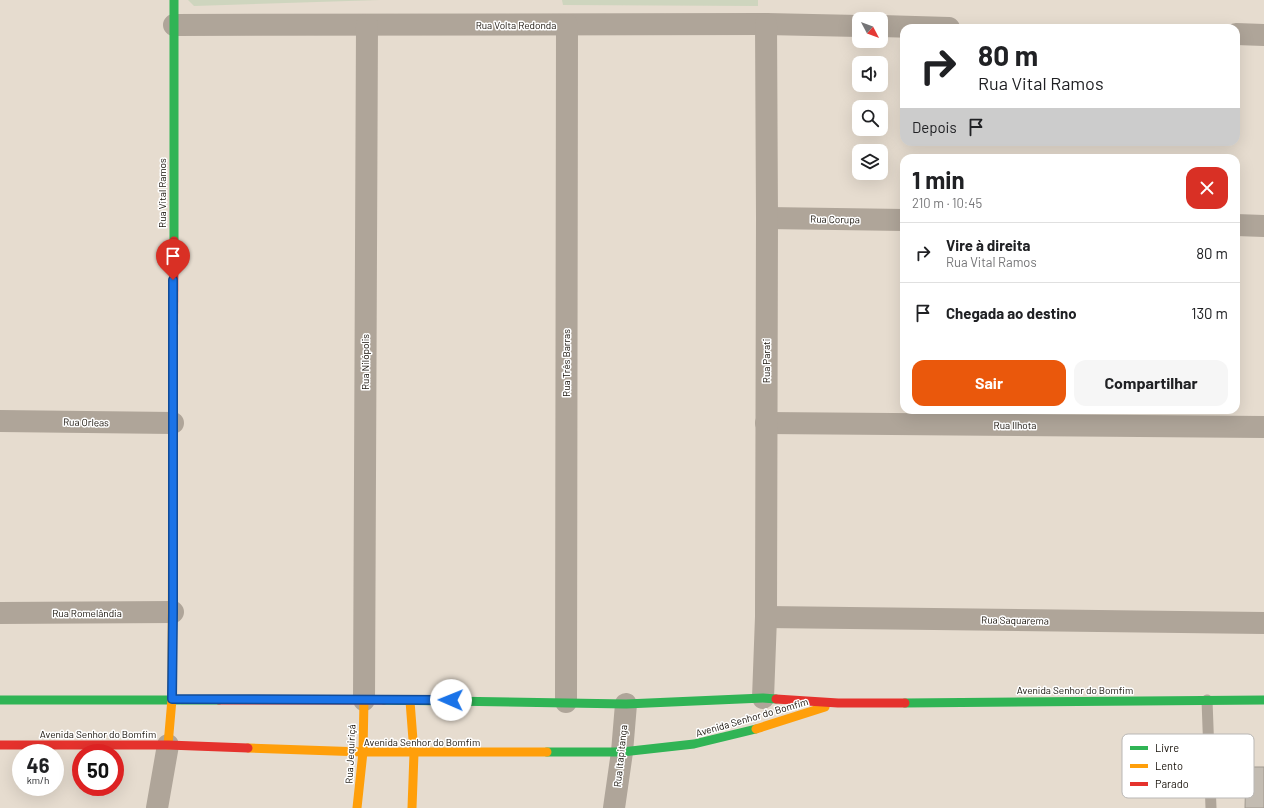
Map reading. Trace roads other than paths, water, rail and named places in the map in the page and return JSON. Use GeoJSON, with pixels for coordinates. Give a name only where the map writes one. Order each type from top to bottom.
{"type":"FeatureCollection","features":[{"type":"Feature","properties":{"kind":"main road","name":"Rua Vital Ramos"},"geometry":{"type":"LineString","coordinates":[[168,745],[172,699],[173,612],[174,0]]}},
{"type":"Feature","properties":{"kind":"main road","name":"Avenida Senhor do Bomfim"},"geometry":{"type":"LineString","coordinates":[[0,700],[364,700],[626,704],[763,698],[838,703],[1264,700]]}},
{"type":"Feature","properties":{"kind":"main road","name":"Rua Jequiriçá"},"geometry":{"type":"LineString","coordinates":[[357,808],[363,752],[364,700]]}},
{"type":"Feature","properties":{"kind":"main road"},"geometry":{"type":"LineString","coordinates":[[410,701],[414,753],[412,808]]}},
{"type":"Feature","properties":{"kind":"main road","name":"Avenida Senhor do Bomfim"},"geometry":{"type":"LineString","coordinates":[[0,745],[168,745],[414,753],[622,752],[694,744],[752,730],[838,703]]}},
{"type":"Feature","properties":{"kind":"street","name":"Rua Volta Redonda"},"geometry":{"type":"LineString","coordinates":[[174,25],[766,24],[852,26]]}},
{"type":"Feature","properties":{"kind":"street","name":"Rua Parati"},"geometry":{"type":"LineString","coordinates":[[763,698],[766,617],[766,24]]}},
{"type":"Feature","properties":{"kind":"street","name":"Rua Nilópolis"},"geometry":{"type":"LineString","coordinates":[[364,700],[367,25]]}},
{"type":"Feature","properties":{"kind":"street","name":"Rua Três Barras"},"geometry":{"type":"LineString","coordinates":[[566,25],[566,702]]}},
{"type":"Feature","properties":{"kind":"street"},"geometry":{"type":"LineString","coordinates":[[888,26],[900,27]]}},
{"type":"Feature","properties":{"kind":"street"},"geometry":{"type":"LineString","coordinates":[[1240,34],[1264,35]]}},
{"type":"Feature","properties":{"kind":"street","name":"Rua Corupa"},"geometry":{"type":"LineString","coordinates":[[767,218],[900,220]]}},
{"type":"Feature","properties":{"kind":"street"},"geometry":{"type":"LineString","coordinates":[[1240,225],[1264,226]]}},
{"type":"Feature","properties":{"kind":"street","name":"Rua Orleas"},"geometry":{"type":"LineString","coordinates":[[0,420],[173,423]]}},
{"type":"Feature","properties":{"kind":"street","name":"Rua Ilhota"},"geometry":{"type":"LineString","coordinates":[[766,423],[1264,427]]}},
{"type":"Feature","properties":{"kind":"street","name":"Rua Romelândia"},"geometry":{"type":"LineString","coordinates":[[0,613],[173,612]]}},
{"type":"Feature","properties":{"kind":"street","name":"Rua Saquarema"},"geometry":{"type":"LineString","coordinates":[[766,617],[1264,622]]}},
{"type":"Feature","properties":{"kind":"street","name":"Rua Itapitanga"},"geometry":{"type":"LineString","coordinates":[[614,808],[622,752],[626,704]]}},
{"type":"Feature","properties":{"kind":"street"},"geometry":{"type":"LineString","coordinates":[[157,808],[168,745]]}},
{"type":"Feature","properties":{"kind":"lane"},"geometry":{"type":"LineString","coordinates":[[1207,700],[1208,734]]}},
{"type":"Feature","properties":{"kind":"lane"},"geometry":{"type":"LineString","coordinates":[[1210,798],[1210,808]]}}]}
